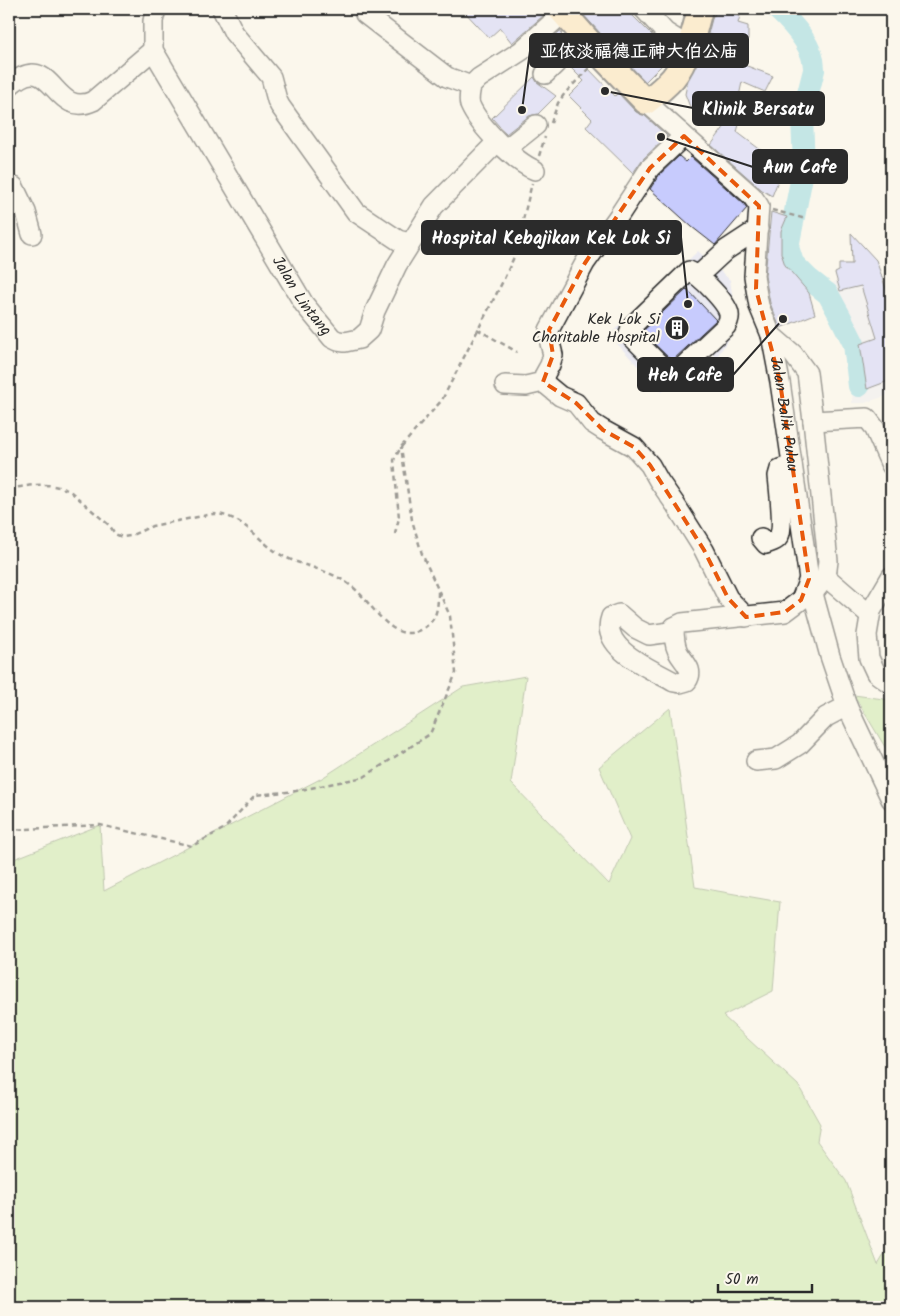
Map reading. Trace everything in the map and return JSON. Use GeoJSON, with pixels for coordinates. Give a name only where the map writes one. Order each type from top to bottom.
{"type":"FeatureCollection","features":[{"type":"Feature","properties":{"kind":"main road"},"geometry":{"type":"LineString","coordinates":[[646,102],[673,78],[682,64],[700,9]]}},
{"type":"Feature","properties":{"kind":"main road","name":"Jalan Balik Pulau"},"geometry":{"type":"LineString","coordinates":[[562,11],[646,102]]}},
{"type":"Feature","properties":{"kind":"street"},"geometry":{"type":"LineString","coordinates":[[9,86],[19,77],[39,75],[44,77],[66,100],[78,104],[86,104],[93,101],[153,50],[153,21],[156,9]]}},
{"type":"Feature","properties":{"kind":"street"},"geometry":{"type":"LineString","coordinates":[[222,9],[234,33],[271,77],[280,106],[356,212],[398,240],[409,243]]}},
{"type":"Feature","properties":{"kind":"street"},"geometry":{"type":"LineString","coordinates":[[644,9],[665,32],[689,46]]}},
{"type":"Feature","properties":{"kind":"street"},"geometry":{"type":"LineString","coordinates":[[535,170],[518,161],[501,145],[470,104],[471,86],[479,78],[521,51],[562,11]]}},
{"type":"Feature","properties":{"kind":"street"},"geometry":{"type":"LineString","coordinates":[[365,14],[447,77],[471,86]]}},
{"type":"Feature","properties":{"kind":"street"},"geometry":{"type":"LineString","coordinates":[[544,74],[584,36]]}},
{"type":"Feature","properties":{"kind":"street","name":"Jalan Lintang"},"geometry":{"type":"LineString","coordinates":[[153,50],[304,304],[332,338],[338,341],[360,339],[369,330],[375,311],[409,243],[434,206],[501,145],[544,128]]}},
{"type":"Feature","properties":{"kind":"street","name":"Jalan Balik Pulau"},"geometry":{"type":"LineString","coordinates":[[646,102],[756,200],[759,206],[754,276],[756,289],[759,306],[771,335],[792,465],[830,656],[848,706],[891,799]]}},
{"type":"Feature","properties":{"kind":"street"},"geometry":{"type":"LineString","coordinates":[[544,382],[545,374],[553,355],[549,330],[585,263],[650,168],[684,136]]}},
{"type":"Feature","properties":{"kind":"street"},"geometry":{"type":"LineString","coordinates":[[9,187],[14,187],[26,212],[32,234]]}},
{"type":"Feature","properties":{"kind":"street"},"geometry":{"type":"LineString","coordinates":[[698,276],[726,250],[758,229]]}},
{"type":"Feature","properties":{"kind":"street"},"geometry":{"type":"LineString","coordinates":[[689,271],[698,276],[726,306],[729,320],[726,326],[673,376],[629,331],[686,273],[689,271]]}},
{"type":"Feature","properties":{"kind":"street"},"geometry":{"type":"LineString","coordinates":[[674,627],[674,639],[678,652],[690,673],[687,681],[680,683],[674,682],[622,652],[610,635],[608,625],[611,617],[619,614],[635,628],[649,635],[670,632],[674,627],[682,623],[785,612],[801,600],[816,583],[828,561],[807,373],[793,354],[771,335]]}},
{"type":"Feature","properties":{"kind":"street"},"geometry":{"type":"LineString","coordinates":[[506,385],[526,386],[544,382]]}},
{"type":"Feature","properties":{"kind":"street"},"geometry":{"type":"LineString","coordinates":[[544,382],[560,396],[576,403],[592,423],[634,447],[650,465],[704,550],[728,598],[746,617]]}},
{"type":"Feature","properties":{"kind":"street"},"geometry":{"type":"LineString","coordinates":[[813,421],[858,419],[874,427],[891,465]]}},
{"type":"Feature","properties":{"kind":"street"},"geometry":{"type":"LineString","coordinates":[[761,538],[766,544],[773,542],[779,536],[781,526],[778,476],[780,469],[792,465]]}},
{"type":"Feature","properties":{"kind":"street"},"geometry":{"type":"LineString","coordinates":[[891,577],[871,611],[867,635],[869,658],[876,674],[891,684]]}},
{"type":"Feature","properties":{"kind":"street"},"geometry":{"type":"LineString","coordinates":[[816,583],[870,614]]}},
{"type":"Feature","properties":{"kind":"street"},"geometry":{"type":"LineString","coordinates":[[756,761],[776,759],[800,744],[826,717],[848,706]]}},
{"type":"Feature","properties":{"kind":"path"},"geometry":{"type":"LineString","coordinates":[[395,534],[398,518],[394,460],[401,447],[442,400],[514,257],[544,128],[565,93],[601,55]]}},
{"type":"Feature","properties":{"kind":"path"},"geometry":{"type":"LineString","coordinates":[[788,214],[806,219]]}},
{"type":"Feature","properties":{"kind":"path"},"geometry":{"type":"LineString","coordinates":[[477,329],[517,352]]}},
{"type":"Feature","properties":{"kind":"path"},"geometry":{"type":"LineString","coordinates":[[9,830],[100,825],[192,846],[225,828],[255,795],[296,791],[364,777],[430,734],[456,673],[450,616],[422,554],[412,520],[401,447]]}},
{"type":"Feature","properties":{"kind":"path"},"geometry":{"type":"LineString","coordinates":[[9,489],[51,484],[64,488],[110,526],[115,534],[122,537],[130,536],[152,526],[213,514],[223,514],[246,525],[264,543],[287,558],[338,576],[360,592],[388,624],[397,631],[404,633],[419,631],[436,618],[438,588]]}},
{"type":"Feature","properties":{"kind":"highlighted area"},"geometry":{"type":"Polygon","coordinates":[[[684,136],[759,206],[756,289],[780,382],[809,579],[801,600],[785,612],[746,617],[728,598],[704,550],[650,465],[634,447],[603,430],[576,403],[543,382],[553,355],[549,330],[585,263],[650,168],[684,136]]]}},
{"type":"Feature","properties":{"kind":"shaded area"},"geometry":{"type":"Polygon","coordinates":[[[851,235],[876,260],[891,303],[891,394],[865,403],[852,403],[853,386],[866,385],[858,337],[830,284],[837,281],[835,273],[839,271],[839,264],[852,263],[851,235]]]}},
{"type":"Feature","properties":{"kind":"shaded area"},"geometry":{"type":"Polygon","coordinates":[[[698,251],[730,280],[737,327],[716,358],[708,349],[662,392],[609,335],[698,251]]]}},
{"type":"Feature","properties":{"kind":"green space"},"geometry":{"type":"Polygon","coordinates":[[[526,676],[511,783],[609,884],[630,839],[599,767],[670,708],[695,887],[780,902],[773,991],[723,1016],[798,1085],[820,1124],[817,1141],[846,1181],[878,1265],[891,1243],[891,1307],[9,1307],[9,861],[100,825],[104,891],[322,778],[463,687],[526,676]]]}},
{"type":"Feature","properties":{"kind":"green space"},"geometry":{"type":"Polygon","coordinates":[[[854,695],[891,700],[891,757],[854,695]]]}},
{"type":"Feature","properties":{"kind":"building"},"geometry":{"type":"Polygon","coordinates":[[[462,9],[540,9],[544,15],[512,43],[500,28],[489,38],[462,9]]]}},
{"type":"Feature","properties":{"kind":"building"},"geometry":{"type":"Polygon","coordinates":[[[578,9],[626,9],[657,40],[669,49],[660,58],[664,63],[645,82],[578,9]]]}},
{"type":"Feature","properties":{"kind":"building"},"geometry":{"type":"Polygon","coordinates":[[[716,9],[740,16],[738,23],[748,26],[746,46],[708,34],[716,9]]]}},
{"type":"Feature","properties":{"kind":"building"},"geometry":{"type":"Polygon","coordinates":[[[560,31],[562,34],[535,61],[532,57],[560,31]]]}},
{"type":"Feature","properties":{"kind":"building"},"geometry":{"type":"Polygon","coordinates":[[[703,49],[773,76],[765,92],[742,82],[738,101],[740,103],[739,106],[746,98],[737,132],[774,160],[760,177],[778,181],[772,196],[762,190],[711,145],[731,118],[690,107],[685,94],[688,80],[703,49]]]}},
{"type":"Feature","properties":{"kind":"building"},"geometry":{"type":"Polygon","coordinates":[[[582,54],[589,63],[586,66],[615,96],[618,93],[636,112],[644,115],[667,136],[642,160],[633,173],[586,127],[592,119],[569,96],[584,81],[569,66],[582,54]]]}},
{"type":"Feature","properties":{"kind":"building"},"geometry":{"type":"Polygon","coordinates":[[[534,77],[537,82],[556,96],[538,114],[529,116],[506,134],[492,118],[534,77]]]}},
{"type":"Feature","properties":{"kind":"building"},"geometry":{"type":"Polygon","coordinates":[[[679,156],[686,162],[691,157],[747,208],[715,245],[650,189],[659,175],[679,156]]]}},
{"type":"Feature","properties":{"kind":"building"},"geometry":{"type":"Polygon","coordinates":[[[771,212],[787,217],[781,231],[781,253],[785,265],[809,293],[815,314],[780,328],[770,303],[765,276],[771,212]]]}},
{"type":"Feature","properties":{"kind":"building"},"geometry":{"type":"Polygon","coordinates":[[[851,233],[876,260],[891,303],[891,380],[867,389],[860,344],[877,338],[861,286],[840,291],[835,273],[839,271],[839,264],[852,264],[851,233]]]}},
{"type":"Feature","properties":{"kind":"building","name":"Kek Lok Si Charitable Hospital"},"geometry":{"type":"Polygon","coordinates":[[[687,289],[716,320],[672,361],[642,332],[687,289]]]}},
{"type":"Feature","properties":{"kind":"waterway"},"geometry":{"type":"LineString","coordinates":[[777,9],[802,36],[811,53],[814,70],[802,117],[804,166],[788,247],[793,263],[828,294],[840,316],[854,344],[859,386]]}},
{"type":"Feature","properties":{"kind":"place","name":"Klinik Bersatu"},"geometry":{"type":"Point","coordinates":[605,91]}},
{"type":"Feature","properties":{"kind":"place","name":"亚依淡福德正神大伯公庙"},"geometry":{"type":"Point","coordinates":[522,110]}},
{"type":"Feature","properties":{"kind":"place","name":"Aun Cafe"},"geometry":{"type":"Point","coordinates":[661,137]}},
{"type":"Feature","properties":{"kind":"place","name":"Hospital Kebajikan Kek Lok Si"},"geometry":{"type":"Point","coordinates":[688,304]}},
{"type":"Feature","properties":{"kind":"place","name":"Heh Cafe"},"geometry":{"type":"Point","coordinates":[783,319]}},
{"type":"Feature","properties":{"kind":"place","name":"Kek Lok Si Charitable Hospital"},"geometry":{"type":"Point","coordinates":[677,328]}}]}
